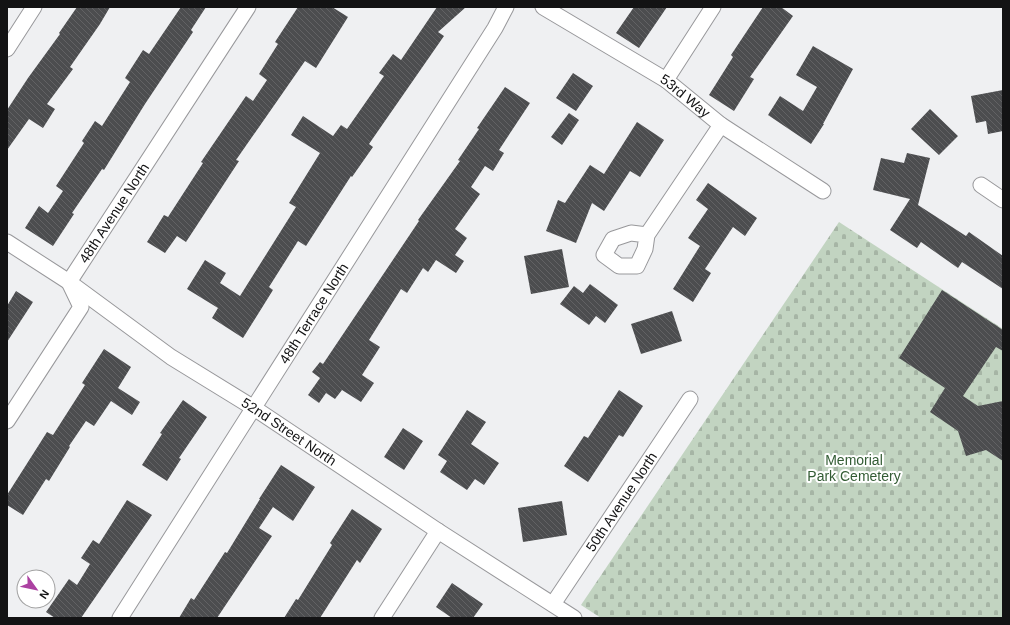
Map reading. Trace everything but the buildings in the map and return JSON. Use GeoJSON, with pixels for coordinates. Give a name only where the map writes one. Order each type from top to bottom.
{"type":"FeatureCollection","features":[{"type":"Feature","properties":{"kind":"street"},"geometry":{"type":"LineString","coordinates":[[7,49],[34,7]]}},
{"type":"Feature","properties":{"kind":"street","name":"48th Avenue North"},"geometry":{"type":"LineString","coordinates":[[69,282],[248,7]]}},
{"type":"Feature","properties":{"kind":"street","name":"48th Terrace North"},"geometry":{"type":"LineString","coordinates":[[120,618],[495,28],[506,7]]}},
{"type":"Feature","properties":{"kind":"street","name":"53rd Way"},"geometry":{"type":"LineString","coordinates":[[543,7],[666,80],[721,125],[823,191]]}},
{"type":"Feature","properties":{"kind":"street"},"geometry":{"type":"LineString","coordinates":[[666,80],[713,7]]}},
{"type":"Feature","properties":{"kind":"street"},"geometry":{"type":"LineString","coordinates":[[647,235],[721,125]]}},
{"type":"Feature","properties":{"kind":"street"},"geometry":{"type":"LineString","coordinates":[[980,185],[1003,200]]}},
{"type":"Feature","properties":{"kind":"street","name":"52nd Street North"},"geometry":{"type":"LineString","coordinates":[[7,242],[69,282],[171,357],[254,408],[438,531],[574,618]]}},
{"type":"Feature","properties":{"kind":"street"},"geometry":{"type":"LineString","coordinates":[[7,421],[80,308],[69,282]]}},
{"type":"Feature","properties":{"kind":"street","name":"50th Avenue North"},"geometry":{"type":"LineString","coordinates":[[553,604],[690,399]]}},
{"type":"Feature","properties":{"kind":"street"},"geometry":{"type":"LineString","coordinates":[[382,618],[438,531]]}},
{"type":"Feature","properties":{"kind":"green space","name":"Memorial Park Cemetery"},"geometry":{"type":"Polygon","coordinates":[[[839,222],[1003,329],[1003,618],[601,618],[581,605],[839,222]]]}}]}
